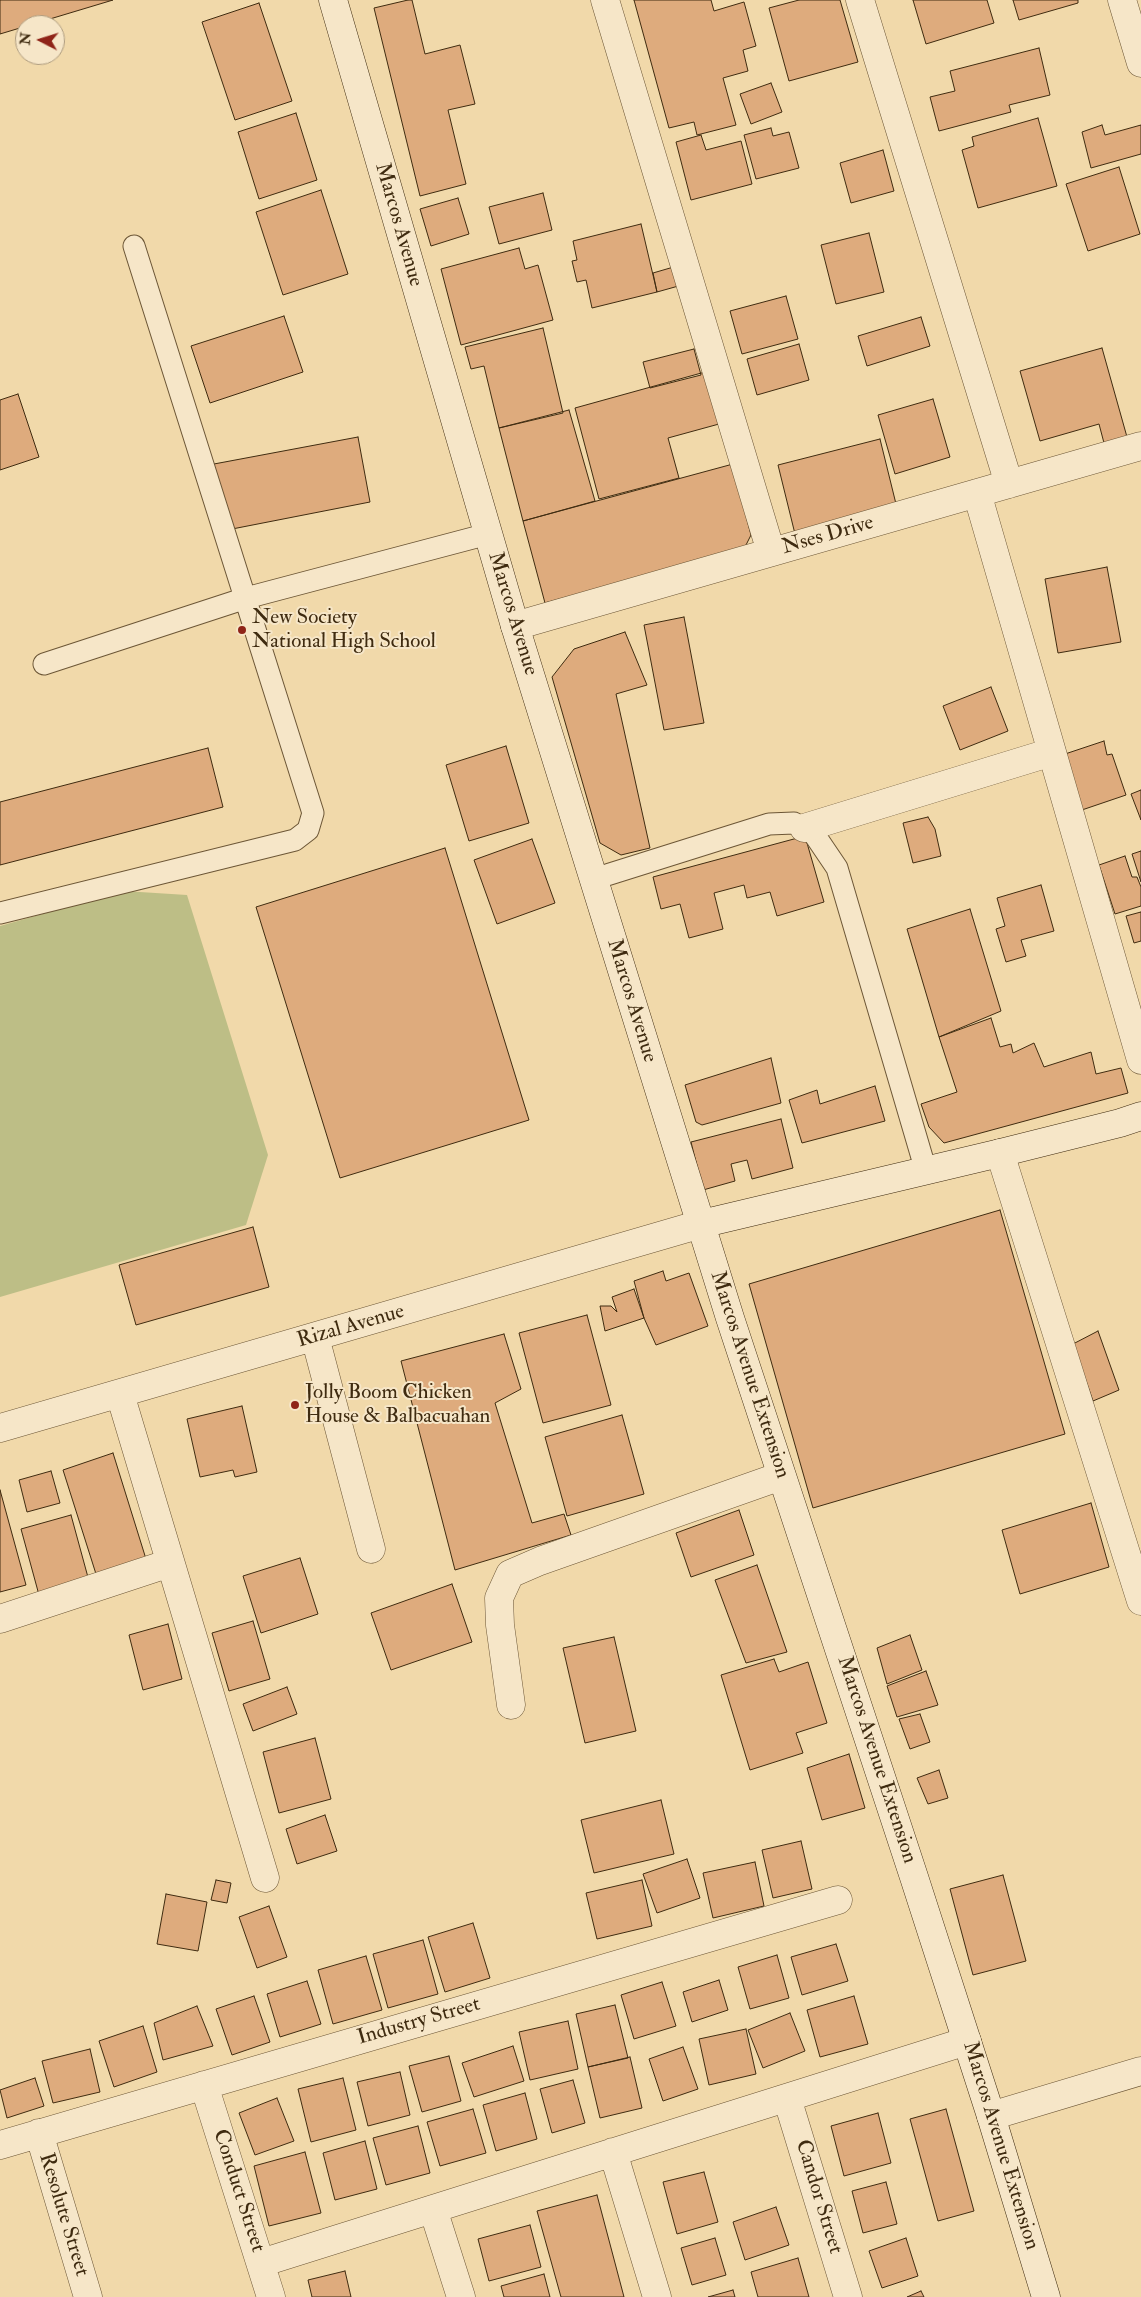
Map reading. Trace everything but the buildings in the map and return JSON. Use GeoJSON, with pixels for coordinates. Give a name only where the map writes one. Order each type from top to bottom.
{"type":"FeatureCollection","features":[{"type":"Feature","properties":{"kind":"street","name":"Marcos Avenue"},"geometry":{"type":"LineString","coordinates":[[333,0],[515,626],[701,1224]]}},
{"type":"Feature","properties":{"kind":"street"},"geometry":{"type":"LineString","coordinates":[[605,0],[771,552]]}},
{"type":"Feature","properties":{"kind":"street"},"geometry":{"type":"LineString","coordinates":[[860,0],[1009,484]]}},
{"type":"Feature","properties":{"kind":"street"},"geometry":{"type":"LineString","coordinates":[[1122,0],[1141,62]]}},
{"type":"Feature","properties":{"kind":"street","name":"Nses Drive"},"geometry":{"type":"LineString","coordinates":[[515,626],[1141,446]]}},
{"type":"Feature","properties":{"kind":"street"},"geometry":{"type":"LineString","coordinates":[[976,493],[1141,1060]]}},
{"type":"Feature","properties":{"kind":"street"},"geometry":{"type":"LineString","coordinates":[[804,828],[1052,752]]}},
{"type":"Feature","properties":{"kind":"street","name":"Rizal Avenue"},"geometry":{"type":"LineString","coordinates":[[0,1428],[701,1224],[1000,1153],[1141,1116]]}},
{"type":"Feature","properties":{"kind":"street"},"geometry":{"type":"LineString","coordinates":[[1000,1153],[1141,1601]]}},
{"type":"Feature","properties":{"kind":"street","name":"Marcos Avenue Extension"},"geometry":{"type":"LineString","coordinates":[[701,1224],[781,1476],[967,2041],[1046,2297]]}},
{"type":"Feature","properties":{"kind":"street"},"geometry":{"type":"LineString","coordinates":[[315,1337],[371,1549]]}},
{"type":"Feature","properties":{"kind":"street"},"geometry":{"type":"LineString","coordinates":[[120,1394],[265,1878]]}},
{"type":"Feature","properties":{"kind":"street"},"geometry":{"type":"LineString","coordinates":[[511,1705],[500,1625],[499,1598],[510,1574],[540,1561],[781,1476]]}},
{"type":"Feature","properties":{"kind":"street"},"geometry":{"type":"LineString","coordinates":[[0,1619],[170,1563]]}},
{"type":"Feature","properties":{"kind":"street","name":"Industry Street"},"geometry":{"type":"LineString","coordinates":[[0,2145],[838,1900]]}},
{"type":"Feature","properties":{"kind":"street"},"geometry":{"type":"LineString","coordinates":[[260,2263],[967,2041]]}},
{"type":"Feature","properties":{"kind":"street"},"geometry":{"type":"LineString","coordinates":[[991,2116],[1141,2070]]}},
{"type":"Feature","properties":{"kind":"street","name":"Conduct Street"},"geometry":{"type":"LineString","coordinates":[[204,2085],[271,2297]]}},
{"type":"Feature","properties":{"kind":"street","name":"Candor Street"},"geometry":{"type":"LineString","coordinates":[[787,2098],[848,2297]]}},
{"type":"Feature","properties":{"kind":"street","name":"Resolute Street"},"geometry":{"type":"LineString","coordinates":[[39,2133],[88,2297]]}},
{"type":"Feature","properties":{"kind":"street"},"geometry":{"type":"LineString","coordinates":[[612,2152],[657,2297]]}},
{"type":"Feature","properties":{"kind":"street"},"geometry":{"type":"LineString","coordinates":[[433,2209],[461,2297]]}},
{"type":"Feature","properties":{"kind":"lane"},"geometry":{"type":"LineString","coordinates":[[0,913],[295,840],[308,830],[313,813],[134,246]]}},
{"type":"Feature","properties":{"kind":"lane"},"geometry":{"type":"LineString","coordinates":[[44,664],[246,598],[488,534]]}},
{"type":"Feature","properties":{"kind":"lane"},"geometry":{"type":"LineString","coordinates":[[594,879],[769,824],[794,823],[814,834],[837,868],[926,1171]]}},
{"type":"Feature","properties":{"kind":"green space"},"geometry":{"type":"Polygon","coordinates":[[[124,891],[187,895],[268,1155],[246,1225],[0,1297],[0,926],[124,891]]]}},
{"type":"Feature","properties":{"kind":"place","name":"New Society National High School"},"geometry":{"type":"Point","coordinates":[242,630]}},
{"type":"Feature","properties":{"kind":"place","name":"Jolly Boom Chicken House & Balbacuahan"},"geometry":{"type":"Point","coordinates":[295,1405]}}]}
